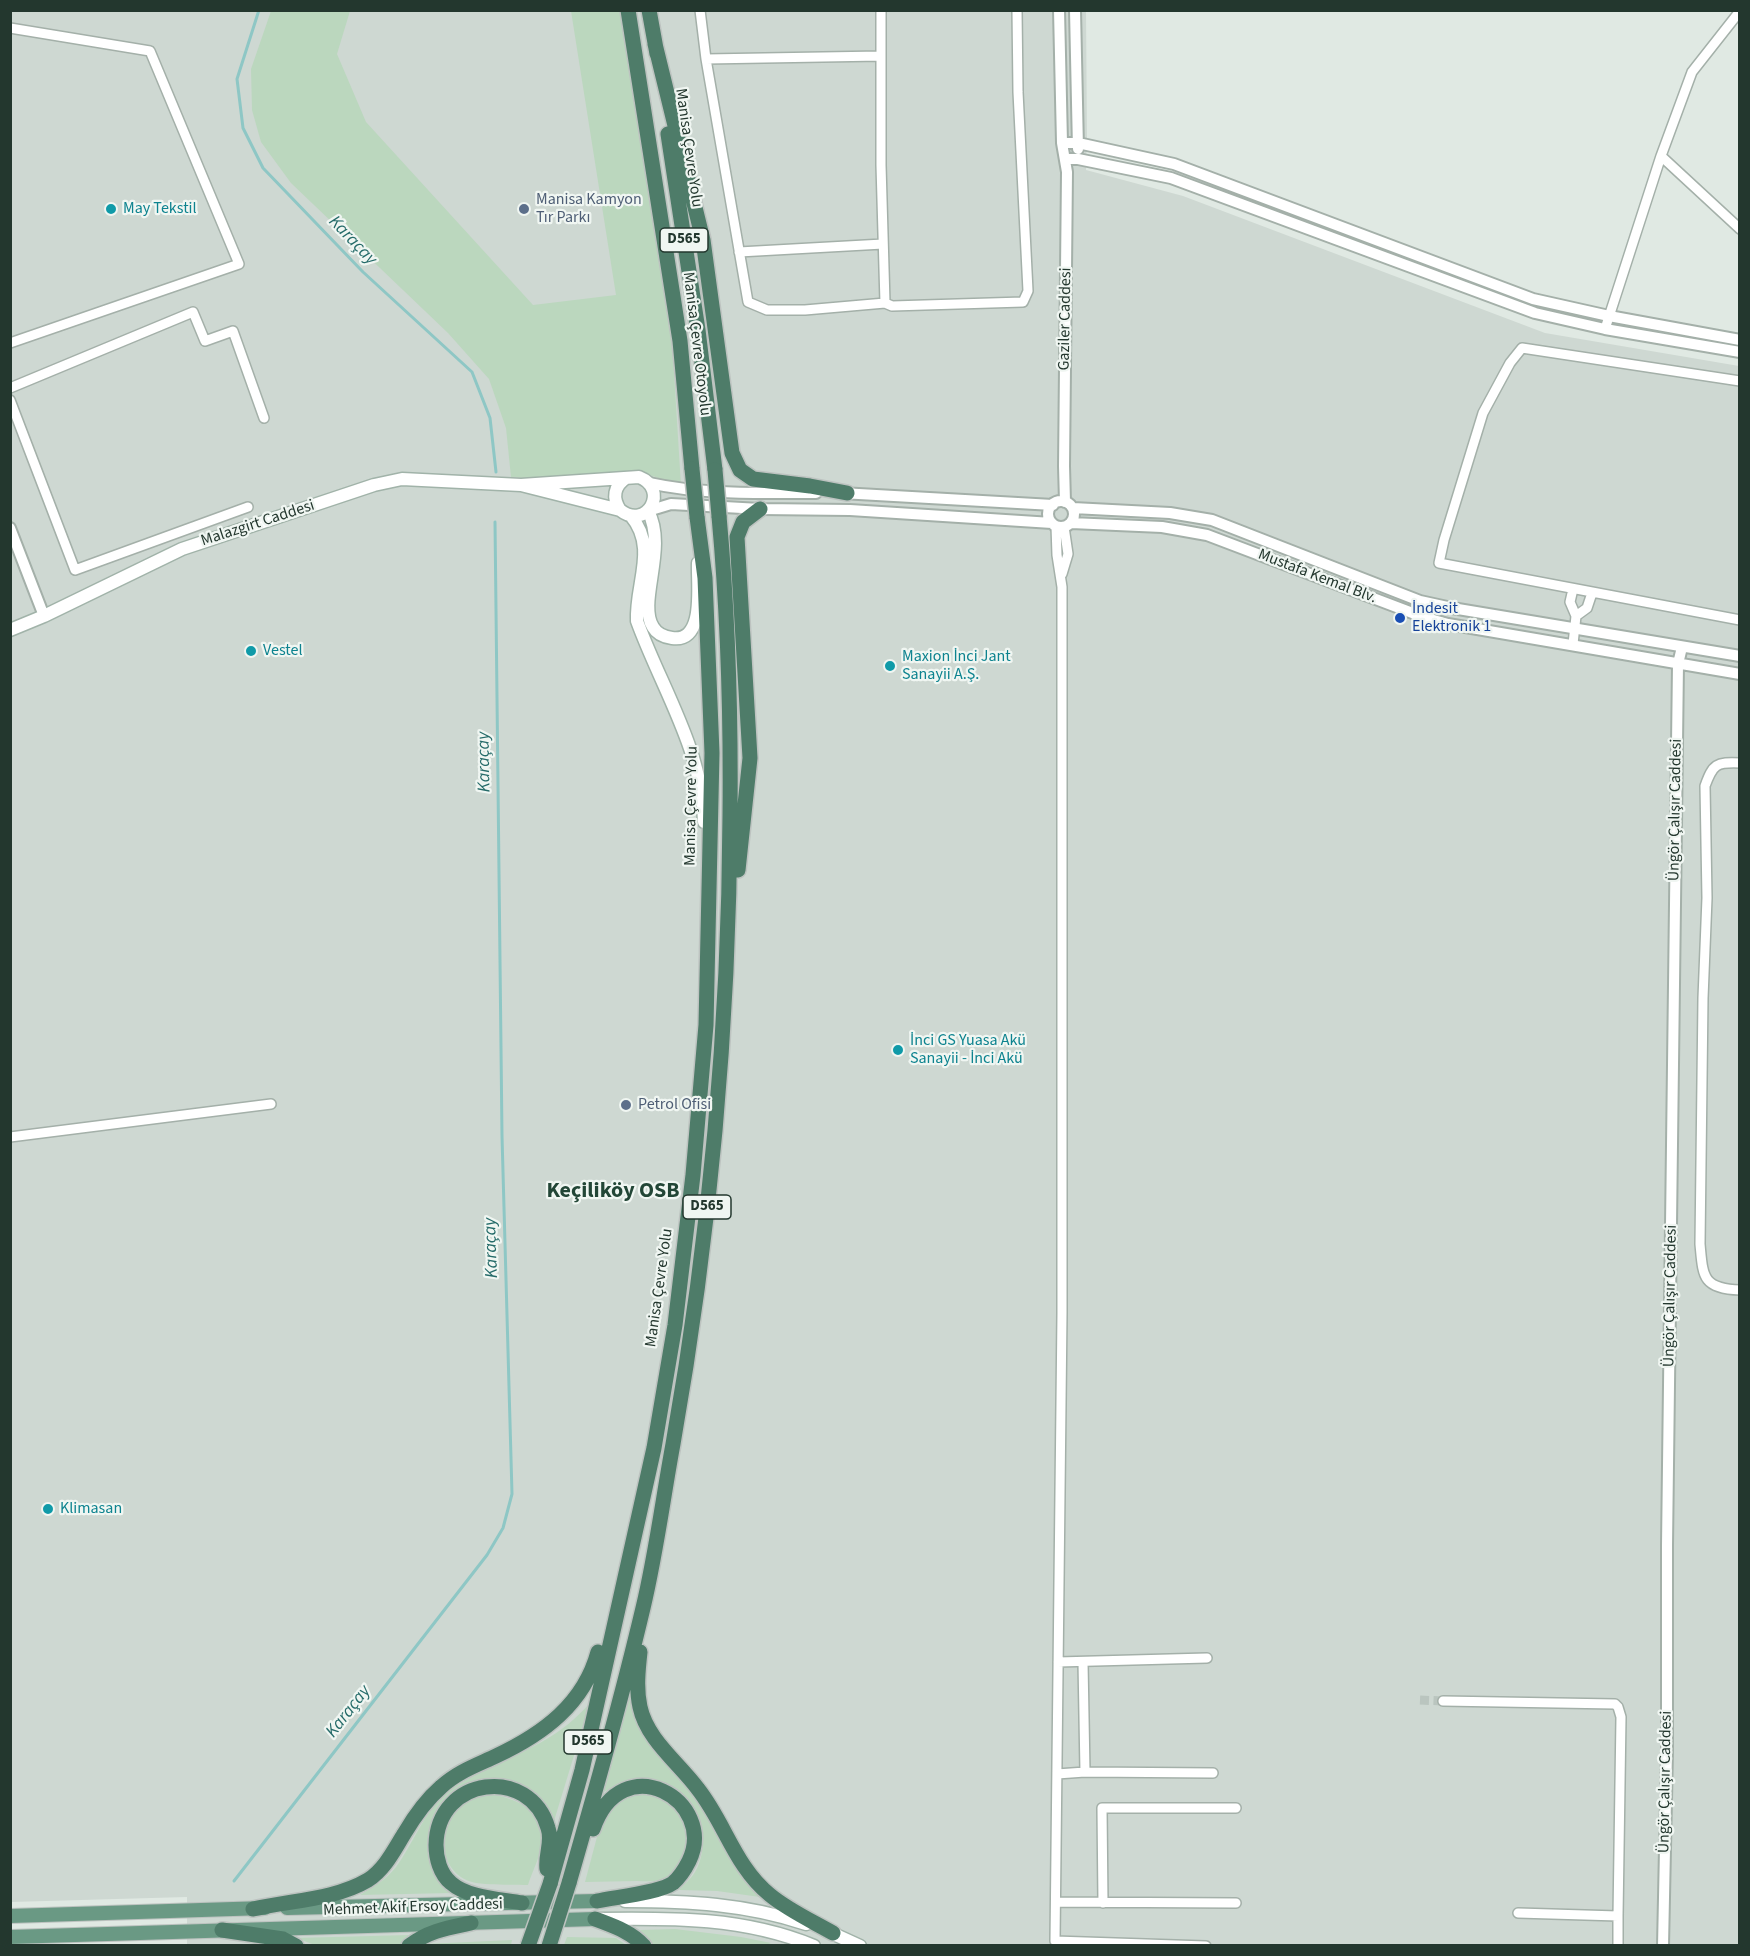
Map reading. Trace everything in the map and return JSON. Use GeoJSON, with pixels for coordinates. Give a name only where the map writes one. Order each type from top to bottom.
{"type":"FeatureCollection","features":[{"type":"Feature","properties":{"kind":"highway","name":"Manisa Çevre Otoyolu"},"geometry":{"type":"LineString","coordinates":[[628,10],[680,341],[693,469]]}},
{"type":"Feature","properties":{"kind":"highway","name":"Manisa Çevre Yolu"},"geometry":{"type":"LineString","coordinates":[[649,10],[698,330],[715,470],[731,717],[730,917]]}},
{"type":"Feature","properties":{"kind":"highway"},"geometry":{"type":"LineString","coordinates":[[655,44],[703,240],[732,453],[740,470],[753,479],[847,493]]}},
{"type":"Feature","properties":{"kind":"highway","name":"Manisa Çevre Yolu"},"geometry":{"type":"LineString","coordinates":[[550,1884],[582,1770],[654,1448],[676,1313],[693,1175],[705,1036],[712,753],[705,578],[693,469]]}},
{"type":"Feature","properties":{"kind":"highway"},"geometry":{"type":"LineString","coordinates":[[730,917],[739,862],[750,758],[737,537],[743,522],[760,509]]}},
{"type":"Feature","properties":{"kind":"highway","name":"D565"},"geometry":{"type":"LineString","coordinates":[[549,1946],[605,1757],[644,1605],[693,1327],[716,1131],[730,917]]}},
{"type":"Feature","properties":{"kind":"highway"},"geometry":{"type":"LineString","coordinates":[[253,1909],[340,1894],[369,1879],[388,1861],[420,1810],[441,1787],[466,1769],[531,1739],[558,1717],[577,1696],[593,1669],[604,1631],[619,1599]]}},
{"type":"Feature","properties":{"kind":"highway"},"geometry":{"type":"LineString","coordinates":[[644,1605],[645,1623],[637,1679],[640,1708],[649,1728],[713,1809],[742,1864],[752,1878],[771,1896],[833,1933]]}},
{"type":"Feature","properties":{"kind":"highway"},"geometry":{"type":"LineString","coordinates":[[522,1903],[466,1892],[451,1883],[441,1870],[436,1854],[436,1836],[441,1817],[451,1803],[468,1792],[487,1786],[508,1788],[525,1796],[539,1810],[548,1828],[550,1842],[546,1863],[550,1884]]}},
{"type":"Feature","properties":{"kind":"highway"},"geometry":{"type":"LineString","coordinates":[[569,1883],[581,1863],[598,1812],[613,1795],[627,1788],[640,1786],[658,1789],[675,1798],[692,1823],[695,1838],[693,1854],[684,1871],[672,1884],[654,1890],[597,1900]]}},
{"type":"Feature","properties":{"kind":"highway","name":"D565"},"geometry":{"type":"LineString","coordinates":[[528,1946],[550,1884]]}},
{"type":"Feature","properties":{"kind":"highway"},"geometry":{"type":"LineString","coordinates":[[595,1919],[635,1936],[644,1946]]}},
{"type":"Feature","properties":{"kind":"highway"},"geometry":{"type":"LineString","coordinates":[[409,1946],[432,1932],[471,1923]]}},
{"type":"Feature","properties":{"kind":"highway"},"geometry":{"type":"LineString","coordinates":[[222,1930],[283,1939],[296,1946]]}},
{"type":"Feature","properties":{"kind":"main road"},"geometry":{"type":"LineString","coordinates":[[639,477],[649,483],[654,500],[648,511],[637,516],[521,485],[639,477]]}},
{"type":"Feature","properties":{"kind":"main road"},"geometry":{"type":"LineString","coordinates":[[626,478],[617,486],[614,499],[638,525],[644,539],[645,556],[636,606],[638,621],[691,752],[701,786],[708,909]]}},
{"type":"Feature","properties":{"kind":"main road","name":"Malazgirt Caddesi"},"geometry":{"type":"LineString","coordinates":[[10,630],[44,616],[182,549],[374,485],[402,479],[521,485]]}},
{"type":"Feature","properties":{"kind":"main road"},"geometry":{"type":"LineString","coordinates":[[648,511],[653,519],[656,551],[648,608],[649,621],[655,631],[665,637],[675,639],[686,637],[694,629],[697,615],[699,538]]}},
{"type":"Feature","properties":{"kind":"main road"},"geometry":{"type":"LineString","coordinates":[[597,1900],[690,1902],[734,1906],[777,1914],[833,1933],[860,1946]]}},
{"type":"Feature","properties":{"kind":"main road","name":"Mehmet Akif Ersoy Caddesi"},"geometry":{"type":"LineString","coordinates":[[10,1916],[597,1900]]}},
{"type":"Feature","properties":{"kind":"main road"},"geometry":{"type":"LineString","coordinates":[[221,1910],[222,1930]]}},
{"type":"Feature","properties":{"kind":"main road","name":"Mehmet Akif Ersoy Caddesi"},"geometry":{"type":"LineString","coordinates":[[10,1937],[688,1918],[770,1930],[814,1946]]}},
{"type":"Feature","properties":{"kind":"street"},"geometry":{"type":"LineString","coordinates":[[700,10],[706,59],[748,302],[768,310],[805,310],[885,303],[892,306],[1023,302],[1028,291],[1018,92],[1017,10]]}},
{"type":"Feature","properties":{"kind":"street"},"geometry":{"type":"LineString","coordinates":[[881,10],[885,303]]}},
{"type":"Feature","properties":{"kind":"street","name":"Gaziler Caddesi"},"geometry":{"type":"LineString","coordinates":[[1059,10],[1062,143],[1067,172],[1062,504]]}},
{"type":"Feature","properties":{"kind":"street"},"geometry":{"type":"LineString","coordinates":[[1067,172],[1078,159],[1075,10]]}},
{"type":"Feature","properties":{"kind":"street"},"geometry":{"type":"LineString","coordinates":[[1605,329],[1661,156],[1692,72],[1740,11]]}},
{"type":"Feature","properties":{"kind":"street"},"geometry":{"type":"LineString","coordinates":[[10,28],[150,51],[239,264],[10,343]]}},
{"type":"Feature","properties":{"kind":"street"},"geometry":{"type":"LineString","coordinates":[[706,59],[881,56]]}},
{"type":"Feature","properties":{"kind":"street"},"geometry":{"type":"LineString","coordinates":[[1062,143],[1078,143],[1174,164],[1533,299],[1609,316],[1740,340]]}},
{"type":"Feature","properties":{"kind":"street"},"geometry":{"type":"LineString","coordinates":[[1661,156],[1740,229]]}},
{"type":"Feature","properties":{"kind":"street"},"geometry":{"type":"LineString","coordinates":[[1065,159],[1078,159],[1171,178],[1534,313],[1605,329],[1740,352]]}},
{"type":"Feature","properties":{"kind":"street"},"geometry":{"type":"LineString","coordinates":[[739,252],[883,244]]}},
{"type":"Feature","properties":{"kind":"street"},"geometry":{"type":"LineString","coordinates":[[10,388],[193,312],[205,341],[232,331],[264,418]]}},
{"type":"Feature","properties":{"kind":"street"},"geometry":{"type":"LineString","coordinates":[[1740,381],[1522,348],[1510,363],[1484,413],[1444,540],[1440,563],[1740,620]]}},
{"type":"Feature","properties":{"kind":"street"},"geometry":{"type":"LineString","coordinates":[[10,400],[75,570],[248,507]]}},
{"type":"Feature","properties":{"kind":"street","name":"Mustafa Kemal Blv."},"geometry":{"type":"LineString","coordinates":[[649,483],[679,489],[736,493],[847,493],[1062,504],[1170,513],[1212,520],[1420,601],[1452,609],[1576,622],[1682,647],[1740,656]]}},
{"type":"Feature","properties":{"kind":"street","name":"Mustafa Kemal Blv."},"geometry":{"type":"LineString","coordinates":[[648,511],[672,504],[760,509],[850,510],[1061,525],[1162,527],[1207,535],[1423,617],[1448,624],[1740,674]]}},
{"type":"Feature","properties":{"kind":"street"},"geometry":{"type":"LineString","coordinates":[[1061,525],[1049,516],[1062,504],[1074,515],[1061,525],[1057,555],[1062,576],[1062,1313],[1055,1941],[1089,1944],[1206,1946]]}},
{"type":"Feature","properties":{"kind":"street"},"geometry":{"type":"LineString","coordinates":[[10,528],[44,616]]}},
{"type":"Feature","properties":{"kind":"street"},"geometry":{"type":"LineString","coordinates":[[1573,589],[1570,602],[1576,622],[1573,644]]}},
{"type":"Feature","properties":{"kind":"street"},"geometry":{"type":"LineString","coordinates":[[1576,622],[1587,608],[1592,593]]}},
{"type":"Feature","properties":{"kind":"street","name":"Üngör Çalışır Caddesi"},"geometry":{"type":"LineString","coordinates":[[1663,1946],[1678,663],[1682,647]]}},
{"type":"Feature","properties":{"kind":"street"},"geometry":{"type":"LineString","coordinates":[[1740,763],[1721,762],[1711,770],[1705,786],[1707,898],[1700,1244],[1702,1270],[1707,1281],[1715,1287],[1740,1290]]}},
{"type":"Feature","properties":{"kind":"street"},"geometry":{"type":"LineString","coordinates":[[10,1137],[272,1104]]}},
{"type":"Feature","properties":{"kind":"street"},"geometry":{"type":"LineString","coordinates":[[1058,1662],[1207,1658]]}},
{"type":"Feature","properties":{"kind":"street"},"geometry":{"type":"LineString","coordinates":[[1083,1662],[1084,1773]]}},
{"type":"Feature","properties":{"kind":"street"},"geometry":{"type":"LineString","coordinates":[[1443,1701],[1615,1704],[1618,1707],[1621,1717],[1618,1946]]}},
{"type":"Feature","properties":{"kind":"street"},"geometry":{"type":"LineString","coordinates":[[1057,1774],[1213,1773]]}},
{"type":"Feature","properties":{"kind":"street"},"geometry":{"type":"LineString","coordinates":[[1103,1903],[1102,1808],[1236,1808]]}},
{"type":"Feature","properties":{"kind":"street"},"geometry":{"type":"LineString","coordinates":[[1056,1902],[1236,1903]]}},
{"type":"Feature","properties":{"kind":"street"},"geometry":{"type":"LineString","coordinates":[[1518,1913],[1618,1916]]}},
{"type":"Feature","properties":{"kind":"shaded area"},"geometry":{"type":"Polygon","coordinates":[[[10,11],[1086,11],[1086,170],[1183,196],[1545,333],[1739,366],[1739,1945],[187,1946],[187,1897],[11,1902],[10,11]]]}},
{"type":"Feature","properties":{"kind":"green space"},"geometry":{"type":"Polygon","coordinates":[[[271,11],[350,11],[337,54],[366,122],[533,305],[616,295],[571,11],[620,11],[672,340],[681,486],[644,473],[621,472],[565,481],[511,477],[506,428],[489,379],[448,333],[291,183],[261,142],[252,110],[251,69],[271,11]]]}},
{"type":"Feature","properties":{"kind":"green space"},"geometry":{"type":"Polygon","coordinates":[[[631,1692],[643,1736],[692,1787],[739,1874],[760,1897],[717,1891],[679,1890],[695,1872],[703,1844],[696,1815],[682,1797],[630,1782],[602,1793],[631,1692]]]}},
{"type":"Feature","properties":{"kind":"green space"},"geometry":{"type":"Polygon","coordinates":[[[590,1703],[554,1821],[542,1802],[507,1781],[438,1812],[431,1835],[431,1855],[438,1873],[452,1893],[360,1895],[392,1872],[436,1803],[444,1795],[469,1778],[558,1732],[590,1703]]]}},
{"type":"Feature","properties":{"kind":"green space"},"geometry":{"type":"Polygon","coordinates":[[[638,1791],[668,1799],[682,1815],[687,1836],[683,1859],[678,1868],[670,1876],[657,1881],[585,1882],[601,1822],[610,1805],[638,1791]]]}},
{"type":"Feature","properties":{"kind":"green space"},"geometry":{"type":"Polygon","coordinates":[[[492,1794],[519,1803],[534,1814],[539,1821],[543,1840],[528,1885],[472,1882],[456,1873],[446,1858],[444,1831],[454,1810],[465,1802],[492,1794]]]}},
{"type":"Feature","properties":{"kind":"green space"},"geometry":{"type":"Polygon","coordinates":[[[675,1929],[771,1943],[763,1946],[653,1945],[640,1930],[675,1929]]]}},
{"type":"Feature","properties":{"kind":"green space"},"geometry":{"type":"Polygon","coordinates":[[[409,1935],[400,1946],[315,1945],[296,1938],[409,1935]]]}},
{"type":"Feature","properties":{"kind":"green space"},"geometry":{"type":"Polygon","coordinates":[[[567,1937],[616,1938],[626,1945],[564,1945],[567,1937]]]}},
{"type":"Feature","properties":{"kind":"green space"},"geometry":{"type":"Polygon","coordinates":[[[512,1940],[511,1945],[423,1946],[425,1944],[512,1940]]]}},
{"type":"Feature","properties":{"kind":"waterway","name":"Karaçay"},"geometry":{"type":"LineString","coordinates":[[259,10],[237,79],[243,128],[263,168],[363,272],[472,372],[490,418],[496,472]]}},
{"type":"Feature","properties":{"kind":"waterway","name":"Karaçay"},"geometry":{"type":"LineString","coordinates":[[234,1881],[487,1555],[503,1528],[512,1494],[502,1136],[495,522]]}},
{"type":"Feature","properties":{"kind":"tunnel"},"geometry":{"type":"LineString","coordinates":[[1420,1700],[1443,1701]]}},
{"type":"Feature","properties":{"kind":"place","name":"May Tekstil"},"geometry":{"type":"Point","coordinates":[111,209]}},
{"type":"Feature","properties":{"kind":"place","name":"Manisa Kamyon Tır Parkı"},"geometry":{"type":"Point","coordinates":[524,209]}},
{"type":"Feature","properties":{"kind":"place","name":"İndesit Elektronik 1"},"geometry":{"type":"Point","coordinates":[1400,618]}},
{"type":"Feature","properties":{"kind":"place","name":"Vestel"},"geometry":{"type":"Point","coordinates":[251,651]}},
{"type":"Feature","properties":{"kind":"place","name":"Maxion İnci Jant Sanayii A.Ş."},"geometry":{"type":"Point","coordinates":[890,666]}},
{"type":"Feature","properties":{"kind":"place","name":"İnci GS Yuasa Akü Sanayii - İnci Akü"},"geometry":{"type":"Point","coordinates":[898,1050]}},
{"type":"Feature","properties":{"kind":"place","name":"Petrol Ofisi"},"geometry":{"type":"Point","coordinates":[626,1105]}},
{"type":"Feature","properties":{"kind":"place","name":"Klimasan"},"geometry":{"type":"Point","coordinates":[48,1509]}},
{"type":"Feature","properties":{"kind":"district","name":"Keçiliköy OSB"},"geometry":{"type":"Point","coordinates":[613,1192]}}]}
